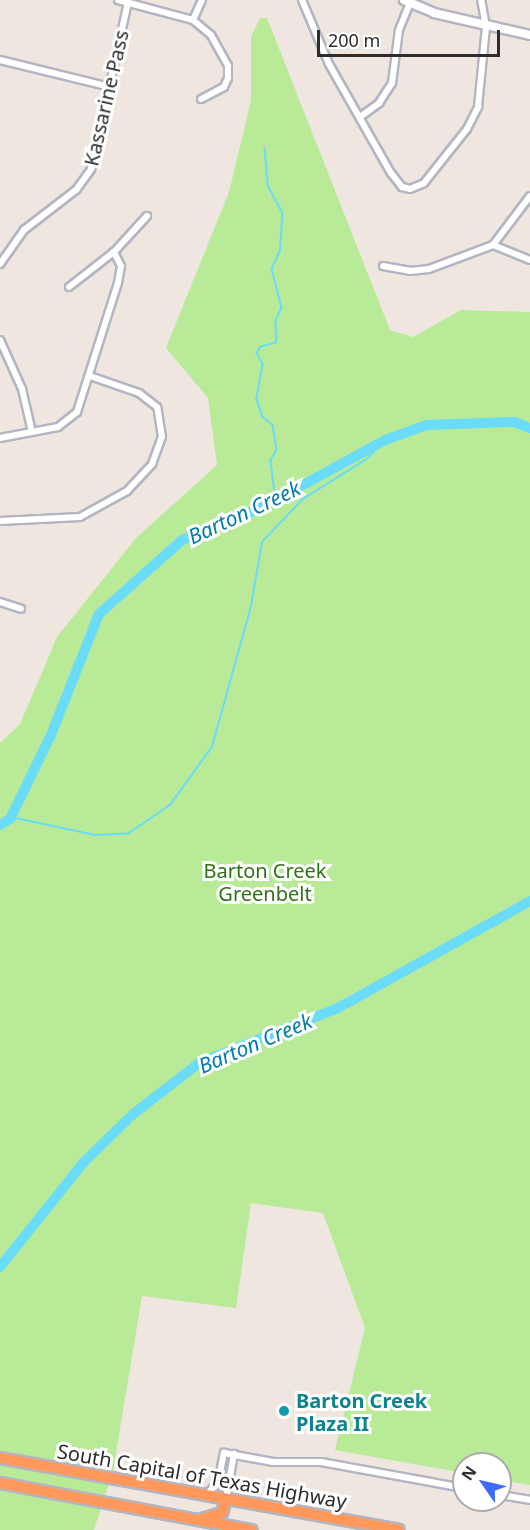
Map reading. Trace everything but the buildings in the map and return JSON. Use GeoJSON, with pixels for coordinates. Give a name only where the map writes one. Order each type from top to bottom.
{"type":"FeatureCollection","features":[{"type":"Feature","properties":{"kind":"highway","name":"South Capital of Texas Highway"},"geometry":{"type":"LineString","coordinates":[[2,1458],[399,1530]]}},
{"type":"Feature","properties":{"kind":"highway"},"geometry":{"type":"LineString","coordinates":[[0,1483],[252,1530]]}},
{"type":"Feature","properties":{"kind":"highway"},"geometry":{"type":"LineString","coordinates":[[196,1520],[222,1513],[226,1499]]}},
{"type":"Feature","properties":{"kind":"street"},"geometry":{"type":"LineString","coordinates":[[118,0],[193,20],[211,35],[228,66],[224,87],[201,99]]}},
{"type":"Feature","properties":{"kind":"street"},"geometry":{"type":"LineString","coordinates":[[193,20],[202,0]]}},
{"type":"Feature","properties":{"kind":"street"},"geometry":{"type":"LineString","coordinates":[[302,0],[329,64],[395,181],[410,189],[424,183],[473,118],[478,107],[486,27],[481,0]]}},
{"type":"Feature","properties":{"kind":"street","name":"Kassarine Pass"},"geometry":{"type":"LineString","coordinates":[[0,264],[24,230],[85,180],[110,87],[129,2]]}},
{"type":"Feature","properties":{"kind":"street"},"geometry":{"type":"LineString","coordinates":[[360,117],[379,103],[392,83],[399,30],[407,2],[486,27],[530,35]]}},
{"type":"Feature","properties":{"kind":"street"},"geometry":{"type":"LineString","coordinates":[[0,60],[110,87]]}},
{"type":"Feature","properties":{"kind":"street"},"geometry":{"type":"LineString","coordinates":[[383,266],[410,271],[429,269],[493,245],[530,196]]}},
{"type":"Feature","properties":{"kind":"street"},"geometry":{"type":"LineString","coordinates":[[69,287],[114,252],[147,216]]}},
{"type":"Feature","properties":{"kind":"street"},"geometry":{"type":"LineString","coordinates":[[493,245],[530,260]]}},
{"type":"Feature","properties":{"kind":"street"},"geometry":{"type":"LineString","coordinates":[[0,438],[32,432],[69,421],[82,402],[118,283],[121,266],[114,252]]}},
{"type":"Feature","properties":{"kind":"street"},"geometry":{"type":"LineString","coordinates":[[0,340],[22,389],[32,432]]}},
{"type":"Feature","properties":{"kind":"street"},"geometry":{"type":"LineString","coordinates":[[0,521],[80,517],[117,498],[152,464],[162,437],[157,408],[139,393],[90,376]]}},
{"type":"Feature","properties":{"kind":"street"},"geometry":{"type":"LineString","coordinates":[[0,602],[21,609]]}},
{"type":"Feature","properties":{"kind":"street"},"geometry":{"type":"LineString","coordinates":[[205,1495],[218,1483],[224,1453],[273,1462],[321,1462],[452,1486]]}},
{"type":"Feature","properties":{"kind":"street"},"geometry":{"type":"LineString","coordinates":[[226,1499],[234,1454]]}},
{"type":"Feature","properties":{"kind":"street"},"geometry":{"type":"LineString","coordinates":[[512,1497],[530,1500]]}},
{"type":"Feature","properties":{"kind":"green space","name":"Barton Creek Greenbelt"},"geometry":{"type":"Polygon","coordinates":[[[260,18],[267,18],[390,330],[413,337],[461,310],[530,312],[530,1485],[512,1482],[512,1452],[452,1452],[452,1471],[335,1450],[365,1328],[323,1213],[251,1203],[236,1308],[142,1296],[113,1471],[94,1530],[0,1530],[0,743],[20,724],[57,637],[136,538],[217,465],[208,398],[166,348],[229,192],[251,101],[251,37],[260,18]]]}},
{"type":"Feature","properties":{"kind":"waterway"},"geometry":{"type":"LineString","coordinates":[[265,148],[268,186],[283,213],[280,252],[272,269],[282,308],[276,321],[277,338],[276,343],[261,347],[257,353],[263,364],[257,399],[263,417],[273,425],[277,450],[271,461],[276,500]]}},
{"type":"Feature","properties":{"kind":"waterway","name":"Barton Creek"},"geometry":{"type":"LineString","coordinates":[[0,825],[10,819],[51,735],[99,614],[182,540],[263,507],[385,440],[427,425],[514,422],[530,428]]}},
{"type":"Feature","properties":{"kind":"waterway"},"geometry":{"type":"LineString","coordinates":[[11,817],[96,835],[129,833],[170,805],[212,747],[251,606],[262,542],[303,499],[367,459],[385,440]]}},
{"type":"Feature","properties":{"kind":"waterway","name":"Barton Creek"},"geometry":{"type":"LineString","coordinates":[[0,1267],[83,1163],[132,1115],[199,1063],[338,1008],[530,901]]}},
{"type":"Feature","properties":{"kind":"place","name":"Barton Creek Plaza II"},"geometry":{"type":"Point","coordinates":[284,1411]}}]}
